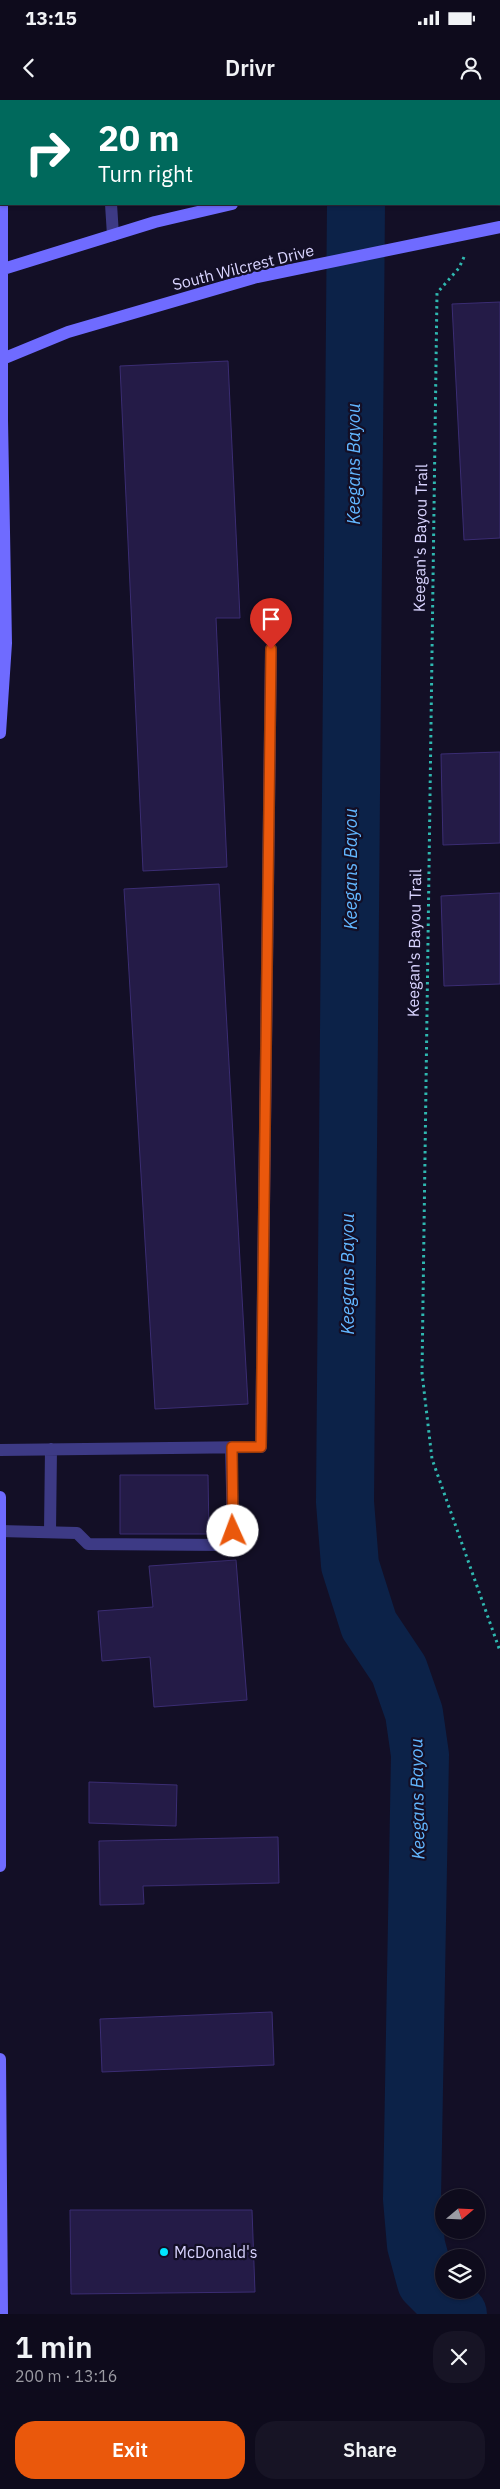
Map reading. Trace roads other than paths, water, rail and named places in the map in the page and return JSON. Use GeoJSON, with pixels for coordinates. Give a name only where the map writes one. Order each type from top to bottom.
{"type":"FeatureCollection","features":[{"type":"Feature","properties":{"kind":"main road"},"geometry":{"type":"LineString","coordinates":[[0,733],[6,643],[2,420],[2,205]]}},
{"type":"Feature","properties":{"kind":"main road"},"geometry":{"type":"LineString","coordinates":[[1,270],[170,218],[228,205]]}},
{"type":"Feature","properties":{"kind":"main road","name":"South Wilcrest Drive"},"geometry":{"type":"LineString","coordinates":[[2,359],[68,332],[276,274],[463,233],[500,227]]}},
{"type":"Feature","properties":{"kind":"main road"},"geometry":{"type":"LineString","coordinates":[[0,1497],[0,1866]]}},
{"type":"Feature","properties":{"kind":"main road"},"geometry":{"type":"LineString","coordinates":[[0,2059],[2,2314]]}},
{"type":"Feature","properties":{"kind":"lane"},"geometry":{"type":"LineString","coordinates":[[111,205],[113,235]]}},
{"type":"Feature","properties":{"kind":"lane"},"geometry":{"type":"LineString","coordinates":[[0,1450],[261,1447],[271,649]]}},
{"type":"Feature","properties":{"kind":"lane"},"geometry":{"type":"LineString","coordinates":[[0,1531],[77,1533],[88,1544],[225,1545],[233,1531],[232,1447]]}},
{"type":"Feature","properties":{"kind":"lane"},"geometry":{"type":"LineString","coordinates":[[50,1532],[51,1449]]}},
{"type":"Feature","properties":{"kind":"waterway","name":"Keegans Bayou"},"geometry":{"type":"LineString","coordinates":[[356,205],[345,1502],[350,1565],[369,1625],[399,1670],[414,1713],[420,1755],[412,2199],[416,2245],[426,2282],[458,2314]]}},
{"type":"Feature","properties":{"kind":"place","name":"McDonald's"},"geometry":{"type":"Point","coordinates":[164,2252]}}]}
